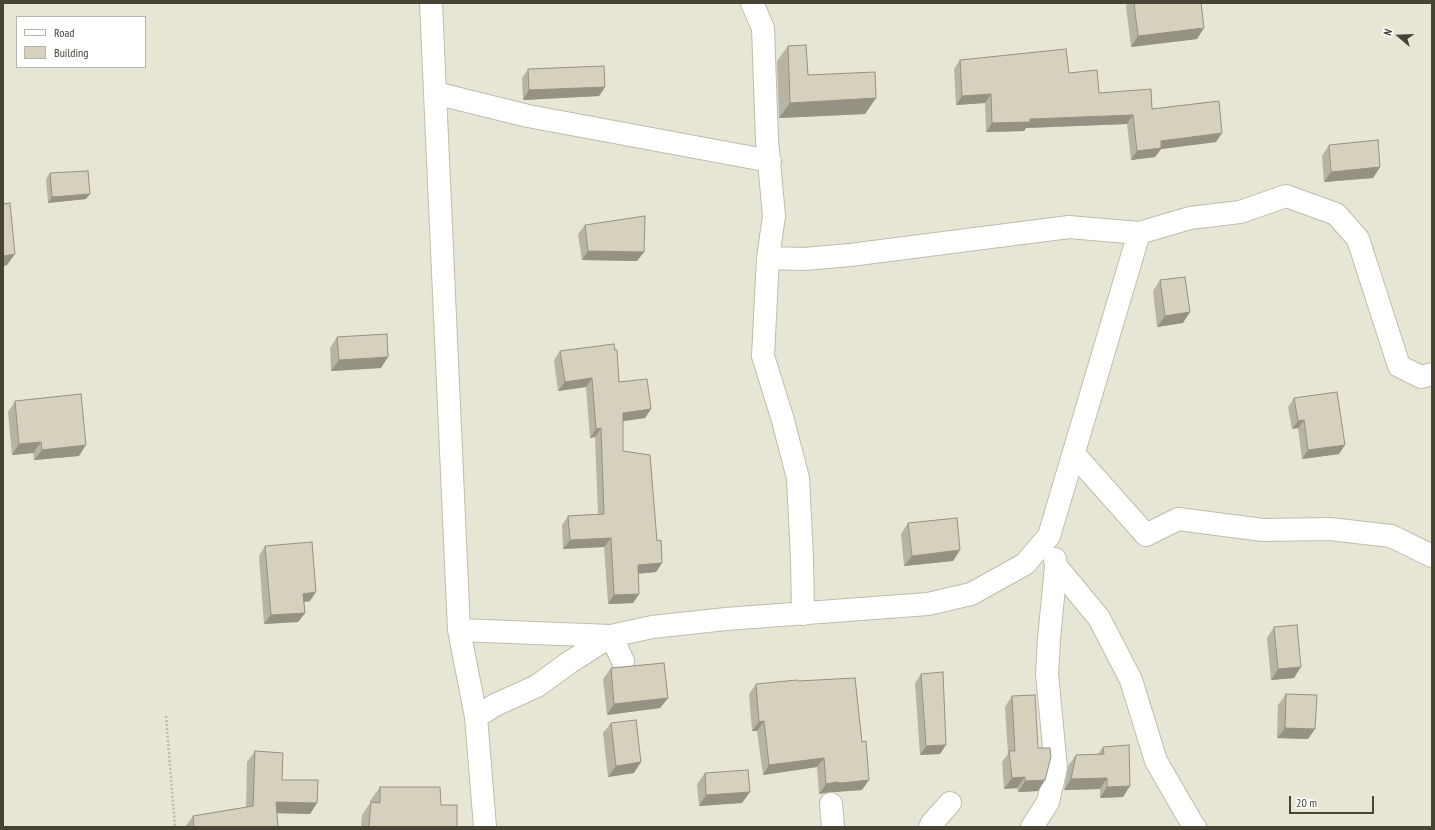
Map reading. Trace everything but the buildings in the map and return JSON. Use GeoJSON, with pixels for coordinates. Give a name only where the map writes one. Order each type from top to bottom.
{"type":"FeatureCollection","features":[{"type":"Feature","properties":{"kind":"street"},"geometry":{"type":"LineString","coordinates":[[431,3],[459,630],[476,717],[485,827]]}},
{"type":"Feature","properties":{"kind":"street"},"geometry":{"type":"LineString","coordinates":[[752,3],[763,28],[767,140],[774,216],[768,258],[763,356],[798,478],[803,614]]}},
{"type":"Feature","properties":{"kind":"street"},"geometry":{"type":"LineString","coordinates":[[435,93],[528,116],[770,161]]}},
{"type":"Feature","properties":{"kind":"street"},"geometry":{"type":"LineString","coordinates":[[768,258],[804,259],[850,255],[1069,228],[1139,233],[1190,218],[1240,212],[1286,196],[1336,214],[1358,239],[1399,366],[1421,377],[1432,374]]}},
{"type":"Feature","properties":{"kind":"street"},"geometry":{"type":"LineString","coordinates":[[459,630],[611,636],[652,627],[726,619],[928,604],[971,594],[1025,564],[1049,536],[1139,233]]}},
{"type":"Feature","properties":{"kind":"street"},"geometry":{"type":"LineString","coordinates":[[1074,454],[1146,535],[1178,519],[1263,530],[1330,529],[1391,536],[1432,556]]}},
{"type":"Feature","properties":{"kind":"street"},"geometry":{"type":"LineString","coordinates":[[1032,827],[1048,802],[1056,768],[1047,674],[1056,566],[1049,536]]}},
{"type":"Feature","properties":{"kind":"street"},"geometry":{"type":"LineString","coordinates":[[1056,566],[1099,618],[1131,680],[1156,761],[1195,827]]}},
{"type":"Feature","properties":{"kind":"street"},"geometry":{"type":"LineString","coordinates":[[611,636],[623,661]]}},
{"type":"Feature","properties":{"kind":"street"},"geometry":{"type":"LineString","coordinates":[[476,717],[495,705],[537,686],[570,662],[611,636]]}},
{"type":"Feature","properties":{"kind":"street"},"geometry":{"type":"LineString","coordinates":[[930,827],[950,803]]}},
{"type":"Feature","properties":{"kind":"street"},"geometry":{"type":"LineString","coordinates":[[831,804],[833,827]]}},
{"type":"Feature","properties":{"kind":"path"},"geometry":{"type":"LineString","coordinates":[[166,716],[176,827]]}},
{"type":"Feature","properties":{"kind":"shaded area"},"geometry":{"type":"Polygon","coordinates":[[[3,3],[1432,3],[1432,827],[3,827],[3,3]]]}}]}
